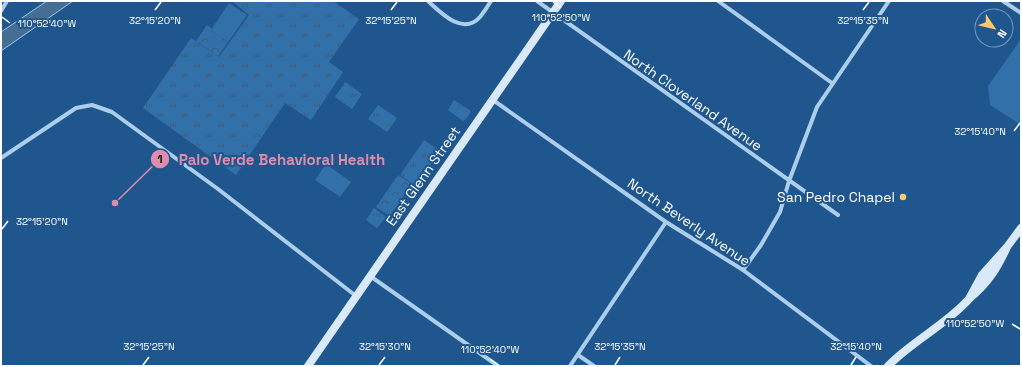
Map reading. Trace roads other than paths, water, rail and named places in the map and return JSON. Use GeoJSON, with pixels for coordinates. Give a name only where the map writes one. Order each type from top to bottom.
{"type":"FeatureCollection","features":[{"type":"Feature","properties":{"kind":"street"},"geometry":{"type":"LineString","coordinates":[[1,11],[8,1]]}},
{"type":"Feature","properties":{"kind":"street"},"geometry":{"type":"LineString","coordinates":[[428,1],[440,12],[456,23],[467,24],[480,18],[491,1]]}},
{"type":"Feature","properties":{"kind":"street","name":"North Cloverland Avenue"},"geometry":{"type":"LineString","coordinates":[[537,1],[838,215]]}},
{"type":"Feature","properties":{"kind":"street","name":"East Glenn Street"},"geometry":{"type":"LineString","coordinates":[[308,366],[561,1]]}},
{"type":"Feature","properties":{"kind":"street"},"geometry":{"type":"LineString","coordinates":[[718,1],[832,83]]}},
{"type":"Feature","properties":{"kind":"street"},"geometry":{"type":"LineString","coordinates":[[743,270],[761,245],[780,212],[789,181],[817,107],[889,1]]}},
{"type":"Feature","properties":{"kind":"street"},"geometry":{"type":"LineString","coordinates":[[1004,1],[1021,13]]}},
{"type":"Feature","properties":{"kind":"street","name":"North Beverly Avenue"},"geometry":{"type":"LineString","coordinates":[[493,99],[666,222],[743,270],[871,366]]}},
{"type":"Feature","properties":{"kind":"street"},"geometry":{"type":"LineString","coordinates":[[1,158],[76,108],[92,106],[112,112],[218,189],[356,296]]}},
{"type":"Feature","properties":{"kind":"street"},"geometry":{"type":"LineString","coordinates":[[570,366],[666,222]]}},
{"type":"Feature","properties":{"kind":"street"},"geometry":{"type":"LineString","coordinates":[[888,366],[896,358],[943,322],[969,298],[982,275],[1007,247],[1021,228]]}},
{"type":"Feature","properties":{"kind":"street"},"geometry":{"type":"LineString","coordinates":[[370,276],[498,366]]}},
{"type":"Feature","properties":{"kind":"street"},"geometry":{"type":"LineString","coordinates":[[578,355],[594,366]]}},
{"type":"Feature","properties":{"kind":"place","name":"San Pedro Chapel"},"geometry":{"type":"Point","coordinates":[903,197]}},
{"type":"Feature","properties":{"kind":"place","name":"Palo Verde Behavioral Health"},"geometry":{"type":"Point","coordinates":[115,203]}}]}
